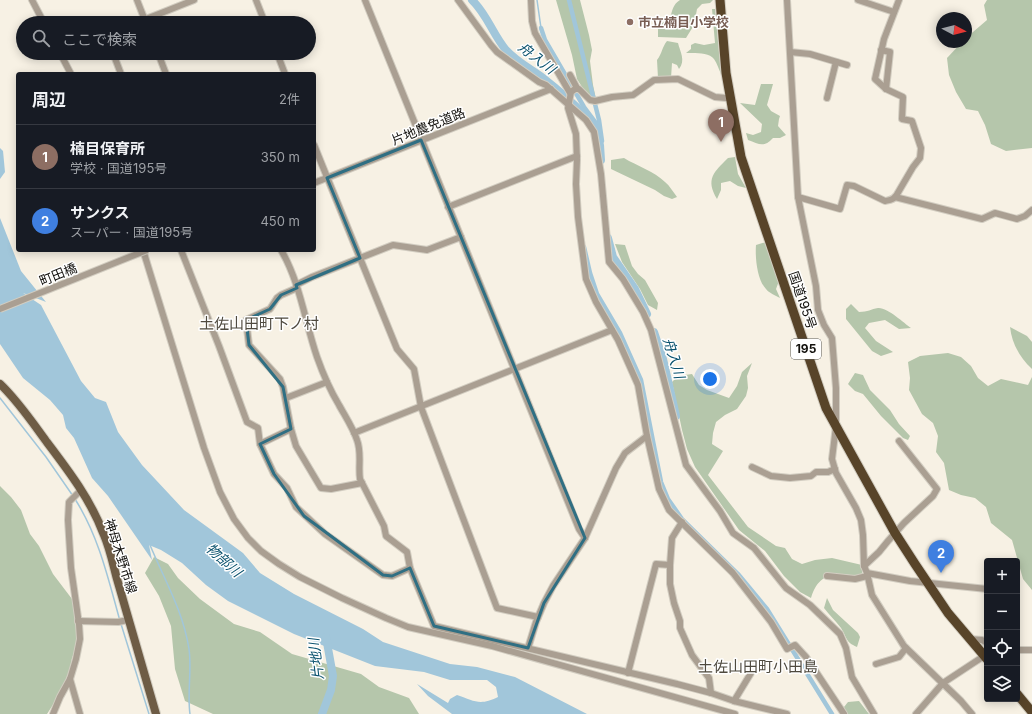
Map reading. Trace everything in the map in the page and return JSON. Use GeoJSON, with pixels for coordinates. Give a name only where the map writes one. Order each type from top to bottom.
{"type":"FeatureCollection","features":[{"type":"Feature","properties":{"kind":"highway","name":"国道195号"},"geometry":{"type":"LineString","coordinates":[[720,0],[726,73],[742,157],[826,408],[895,533],[948,613],[984,656]]}},
{"type":"Feature","properties":{"kind":"highway"},"geometry":{"type":"LineString","coordinates":[[1020,698],[1032,712]]}},
{"type":"Feature","properties":{"kind":"main road","name":"神母木野市線"},"geometry":{"type":"LineString","coordinates":[[0,384],[37,428],[95,513],[104,534],[156,714]]}},
{"type":"Feature","properties":{"kind":"street"},"geometry":{"type":"LineString","coordinates":[[32,0],[40,16]]}},
{"type":"Feature","properties":{"kind":"street"},"geometry":{"type":"LineString","coordinates":[[137,0],[143,16]]}},
{"type":"Feature","properties":{"kind":"street"},"geometry":{"type":"LineString","coordinates":[[157,16],[194,0]]}},
{"type":"Feature","properties":{"kind":"street"},"geometry":{"type":"LineString","coordinates":[[256,0],[262,16]]}},
{"type":"Feature","properties":{"kind":"street"},"geometry":{"type":"LineString","coordinates":[[365,0],[579,529],[585,538]]}},
{"type":"Feature","properties":{"kind":"street"},"geometry":{"type":"LineString","coordinates":[[458,0],[497,52],[569,102],[586,120],[594,132],[609,262],[623,279],[643,312],[650,330],[686,465],[720,512],[732,533],[754,548],[786,588],[810,605],[840,634],[846,648],[852,677],[874,714]]}},
{"type":"Feature","properties":{"kind":"street"},"geometry":{"type":"LineString","coordinates":[[531,0],[532,20],[535,33],[573,91]]}},
{"type":"Feature","properties":{"kind":"street"},"geometry":{"type":"LineString","coordinates":[[787,0],[798,197],[816,286],[818,310],[824,325],[832,338],[836,388],[836,426],[832,459],[835,469],[856,508],[860,520],[863,535],[864,566],[872,595],[906,648],[943,683],[972,714]]}},
{"type":"Feature","properties":{"kind":"street"},"geometry":{"type":"LineString","coordinates":[[858,0],[894,12]]}},
{"type":"Feature","properties":{"kind":"street"},"geometry":{"type":"LineString","coordinates":[[798,197],[840,209],[847,185],[854,186],[885,201],[893,199],[920,158],[921,148],[912,121],[902,119],[903,97],[886,89],[876,79],[884,38],[899,0]]}},
{"type":"Feature","properties":{"kind":"street"},"geometry":{"type":"LineString","coordinates":[[881,50],[890,52],[886,89]]}},
{"type":"Feature","properties":{"kind":"street"},"geometry":{"type":"LineString","coordinates":[[790,52],[810,54],[847,65]]}},
{"type":"Feature","properties":{"kind":"street"},"geometry":{"type":"LineString","coordinates":[[64,60],[70,72]]}},
{"type":"Feature","properties":{"kind":"street"},"geometry":{"type":"LineString","coordinates":[[116,60],[120,72]]}},
{"type":"Feature","properties":{"kind":"street"},"geometry":{"type":"LineString","coordinates":[[161,60],[165,72]]}},
{"type":"Feature","properties":{"kind":"street"},"geometry":{"type":"LineString","coordinates":[[280,60],[284,72]]}},
{"type":"Feature","properties":{"kind":"street"},"geometry":{"type":"LineString","coordinates":[[827,98],[836,62]]}},
{"type":"Feature","properties":{"kind":"street"},"geometry":{"type":"LineString","coordinates":[[570,75],[573,91],[568,108],[576,134],[576,184],[578,217],[586,279],[596,302],[624,351],[638,385],[647,436],[659,489],[669,510],[733,573],[770,622],[787,649],[795,645],[806,656],[844,714]]}},
{"type":"Feature","properties":{"kind":"street"},"geometry":{"type":"LineString","coordinates":[[573,91],[581,91],[593,101],[612,97],[629,96],[636,94],[648,83],[654,80],[673,79],[682,80],[715,96],[726,98],[730,97]]}},
{"type":"Feature","properties":{"kind":"street","name":"片地農免道路"},"geometry":{"type":"LineString","coordinates":[[316,182],[551,89]]}},
{"type":"Feature","properties":{"kind":"street"},"geometry":{"type":"LineString","coordinates":[[316,150],[397,349],[414,369],[420,407],[497,608],[538,617]]}},
{"type":"Feature","properties":{"kind":"street"},"geometry":{"type":"LineString","coordinates":[[448,207],[577,156]]}},
{"type":"Feature","properties":{"kind":"street"},"geometry":{"type":"LineString","coordinates":[[895,197],[982,219],[995,213],[1017,219],[1025,216],[1032,210]]}},
{"type":"Feature","properties":{"kind":"street"},"geometry":{"type":"LineString","coordinates":[[362,484],[331,489],[321,488],[296,446],[291,429],[284,387],[280,379],[249,345],[246,320],[270,308],[277,298],[312,276],[393,245],[427,250],[461,237]]}},
{"type":"Feature","properties":{"kind":"street","name":"町田橋"},"geometry":{"type":"LineString","coordinates":[[0,309],[142,252]]}},
{"type":"Feature","properties":{"kind":"street"},"geometry":{"type":"LineString","coordinates":[[144,252],[204,448],[220,492],[234,519],[248,538],[261,551],[300,577],[361,607],[408,627],[492,646],[735,714]]}},
{"type":"Feature","properties":{"kind":"street"},"geometry":{"type":"LineString","coordinates":[[182,252],[247,422],[258,428],[260,444],[274,474],[287,488],[296,507],[325,534],[383,575],[392,576],[410,568]]}},
{"type":"Feature","properties":{"kind":"street"},"geometry":{"type":"LineString","coordinates":[[282,252],[296,286],[318,359],[327,382],[357,439],[359,448],[359,473],[362,484],[384,526],[386,536],[406,552],[410,568],[434,626],[711,693],[734,701],[787,714]]}},
{"type":"Feature","properties":{"kind":"street"},"geometry":{"type":"LineString","coordinates":[[354,433],[612,330]]}},
{"type":"Feature","properties":{"kind":"street"},"geometry":{"type":"LineString","coordinates":[[286,398],[327,382]]}},
{"type":"Feature","properties":{"kind":"street"},"geometry":{"type":"LineString","coordinates":[[260,444],[291,429]]}},
{"type":"Feature","properties":{"kind":"street"},"geometry":{"type":"LineString","coordinates":[[528,648],[538,617],[553,586],[585,538],[616,468],[625,454],[647,436]]}},
{"type":"Feature","properties":{"kind":"street"},"geometry":{"type":"LineString","coordinates":[[864,566],[933,496],[937,489],[899,441]]}},
{"type":"Feature","properties":{"kind":"street"},"geometry":{"type":"LineString","coordinates":[[752,467],[771,476],[790,478],[811,476],[816,472],[828,472],[835,469]]}},
{"type":"Feature","properties":{"kind":"street"},"geometry":{"type":"LineString","coordinates":[[53,714],[60,696],[70,679],[80,639],[71,568],[68,520],[70,499],[79,491]]}},
{"type":"Feature","properties":{"kind":"street"},"geometry":{"type":"LineString","coordinates":[[682,522],[672,538],[670,584],[680,621],[680,628],[692,655],[709,678],[711,693]]}},
{"type":"Feature","properties":{"kind":"street"},"geometry":{"type":"LineString","coordinates":[[628,673],[656,564],[670,565]]}},
{"type":"Feature","properties":{"kind":"street"},"geometry":{"type":"LineString","coordinates":[[827,576],[855,579],[867,574],[927,583],[984,589]]}},
{"type":"Feature","properties":{"kind":"street"},"geometry":{"type":"LineString","coordinates":[[78,621],[118,622],[128,620]]}},
{"type":"Feature","properties":{"kind":"street"},"geometry":{"type":"LineString","coordinates":[[969,639],[984,641]]}},
{"type":"Feature","properties":{"kind":"street"},"geometry":{"type":"LineString","coordinates":[[876,664],[899,657],[906,648]]}},
{"type":"Feature","properties":{"kind":"street"},"geometry":{"type":"LineString","coordinates":[[1020,650],[1032,650]]}},
{"type":"Feature","properties":{"kind":"street"},"geometry":{"type":"LineString","coordinates":[[916,714],[943,683],[984,659]]}},
{"type":"Feature","properties":{"kind":"street"},"geometry":{"type":"LineString","coordinates":[[734,701],[751,673]]}},
{"type":"Feature","properties":{"kind":"street"},"geometry":{"type":"LineString","coordinates":[[70,679],[80,714]]}},
{"type":"Feature","properties":{"kind":"highlighted area"},"geometry":{"type":"Polygon","coordinates":[[[421,140],[585,538],[544,603],[528,648],[434,626],[410,568],[392,576],[383,575],[304,516],[274,474],[260,444],[291,429],[283,387],[249,345],[246,320],[270,309],[281,295],[297,288],[296,285],[360,258],[327,178],[421,140]]]}},
{"type":"Feature","properties":{"kind":"green space"},"geometry":{"type":"Polygon","coordinates":[[[556,0],[580,0],[592,50],[590,61],[596,99],[589,98],[577,79],[572,55],[556,0]]]}},
{"type":"Feature","properties":{"kind":"green space"},"geometry":{"type":"Polygon","coordinates":[[[680,0],[713,0],[710,3],[702,4],[697,9],[694,25],[686,38],[658,37],[658,26],[670,19],[674,6],[680,0]]]}},
{"type":"Feature","properties":{"kind":"green space"},"geometry":{"type":"Polygon","coordinates":[[[987,0],[1032,0],[1032,148],[1006,151],[991,144],[985,125],[978,111],[966,109],[956,92],[949,75],[947,58],[956,48],[972,48],[972,33],[987,20],[984,5],[987,0]]]}},
{"type":"Feature","properties":{"kind":"green space"},"geometry":{"type":"Polygon","coordinates":[[[712,9],[715,9],[721,74],[716,62],[709,55],[701,53],[686,53],[691,49],[691,45],[695,43],[704,45],[715,43],[712,9]]]}},
{"type":"Feature","properties":{"kind":"green space"},"geometry":{"type":"Polygon","coordinates":[[[667,41],[678,43],[682,56],[682,62],[679,69],[677,65],[672,63],[671,78],[658,78],[657,60],[667,41]]]}},
{"type":"Feature","properties":{"kind":"green space"},"geometry":{"type":"Polygon","coordinates":[[[761,84],[773,84],[767,105],[771,111],[780,116],[778,126],[786,135],[780,138],[773,138],[764,144],[755,143],[748,140],[746,133],[753,135],[761,132],[762,124],[740,103],[755,105],[761,84]]]}},
{"type":"Feature","properties":{"kind":"green space"},"geometry":{"type":"Polygon","coordinates":[[[735,157],[738,174],[746,188],[738,186],[730,181],[721,183],[721,190],[717,199],[713,192],[713,176],[728,158],[735,157]]]}},
{"type":"Feature","properties":{"kind":"green space"},"geometry":{"type":"Polygon","coordinates":[[[624,158],[661,178],[677,197],[672,199],[664,196],[655,190],[611,169],[611,160],[624,158]]]}},
{"type":"Feature","properties":{"kind":"green space"},"geometry":{"type":"Polygon","coordinates":[[[766,242],[779,281],[776,289],[780,298],[770,293],[760,280],[756,262],[756,245],[766,242]]]}},
{"type":"Feature","properties":{"kind":"green space"},"geometry":{"type":"Polygon","coordinates":[[[615,244],[625,245],[632,266],[645,280],[658,303],[657,310],[648,305],[640,289],[622,262],[615,244]]]}},
{"type":"Feature","properties":{"kind":"green space"},"geometry":{"type":"Polygon","coordinates":[[[851,304],[859,312],[882,308],[911,328],[899,329],[885,320],[869,323],[865,328],[876,341],[893,352],[881,356],[872,351],[846,319],[846,309],[851,304]]]}},
{"type":"Feature","properties":{"kind":"green space"},"geometry":{"type":"Polygon","coordinates":[[[1010,327],[1027,336],[1032,342],[1032,369],[1017,350],[1010,327]]]}},
{"type":"Feature","properties":{"kind":"green space"},"geometry":{"type":"Polygon","coordinates":[[[948,353],[961,357],[971,366],[978,378],[988,386],[1001,379],[1028,385],[1032,377],[1032,590],[1023,579],[1020,568],[1020,558],[1017,558],[1012,540],[991,523],[986,507],[975,498],[961,495],[949,490],[944,463],[936,452],[938,436],[933,423],[922,414],[909,390],[910,378],[908,362],[920,356],[948,353]]]}},
{"type":"Feature","properties":{"kind":"green space"},"geometry":{"type":"Polygon","coordinates":[[[752,363],[747,376],[748,388],[746,396],[737,409],[725,415],[716,422],[712,444],[723,451],[708,475],[748,527],[776,546],[785,548],[792,559],[802,564],[815,560],[832,558],[862,565],[862,577],[837,574],[824,578],[814,589],[811,598],[800,592],[784,576],[765,551],[739,530],[695,467],[687,449],[682,430],[672,382],[678,376],[692,374],[699,385],[707,390],[729,398],[737,386],[742,372],[752,363]]]}},
{"type":"Feature","properties":{"kind":"green space"},"geometry":{"type":"Polygon","coordinates":[[[855,373],[863,375],[870,390],[890,410],[899,424],[910,436],[908,440],[903,438],[881,416],[863,394],[855,391],[848,384],[855,373]]]}},
{"type":"Feature","properties":{"kind":"green space"},"geometry":{"type":"Polygon","coordinates":[[[0,486],[21,510],[30,534],[39,546],[53,574],[72,599],[78,613],[78,643],[72,658],[69,674],[63,689],[47,714],[0,714],[0,486]]]}},
{"type":"Feature","properties":{"kind":"green space"},"geometry":{"type":"Polygon","coordinates":[[[154,557],[168,564],[178,578],[200,599],[234,624],[260,632],[292,654],[361,674],[379,687],[409,698],[419,714],[213,714],[185,701],[175,669],[171,626],[159,596],[145,573],[154,557]]]}},
{"type":"Feature","properties":{"kind":"green space"},"geometry":{"type":"Polygon","coordinates":[[[827,598],[833,610],[858,633],[860,637],[857,647],[848,641],[841,628],[824,608],[827,598]]]}},
{"type":"Feature","properties":{"kind":"green space"},"geometry":{"type":"Polygon","coordinates":[[[859,701],[869,714],[847,714],[844,707],[848,702],[859,701]]]}},
{"type":"Feature","properties":{"kind":"water"},"geometry":{"type":"Polygon","coordinates":[[[0,148],[3,151],[5,172],[0,179],[0,148]]]}},
{"type":"Feature","properties":{"kind":"water","name":"物部川"},"geometry":{"type":"Polygon","coordinates":[[[0,218],[21,271],[46,302],[23,293],[41,305],[81,381],[95,398],[106,402],[118,432],[142,465],[184,510],[243,553],[260,573],[294,594],[363,629],[383,642],[450,664],[477,667],[515,677],[587,714],[452,714],[428,696],[417,684],[448,703],[450,699],[457,695],[477,702],[492,700],[498,697],[496,687],[487,680],[450,680],[424,672],[375,666],[294,634],[228,601],[206,585],[182,563],[161,550],[149,545],[152,560],[108,496],[92,478],[74,438],[66,428],[63,415],[50,400],[23,378],[0,344],[0,218]]]}},
{"type":"Feature","properties":{"kind":"waterway","name":"舟入川"},"geometry":{"type":"LineString","coordinates":[[472,0],[482,12],[497,38],[506,50],[519,62],[556,88],[591,121],[595,130],[597,142],[600,145],[601,160]]}},
{"type":"Feature","properties":{"kind":"waterway"},"geometry":{"type":"LineString","coordinates":[[537,0],[541,28]]}},
{"type":"Feature","properties":{"kind":"waterway"},"geometry":{"type":"LineString","coordinates":[[569,0],[599,120],[602,141],[600,145]]}},
{"type":"Feature","properties":{"kind":"waterway"},"geometry":{"type":"LineString","coordinates":[[541,28],[545,40],[584,107],[596,123],[599,140]]}},
{"type":"Feature","properties":{"kind":"waterway","name":"舟入川"},"geometry":{"type":"LineString","coordinates":[[608,238],[613,257],[635,289],[647,314]]}},
{"type":"Feature","properties":{"kind":"waterway"},"geometry":{"type":"LineString","coordinates":[[584,247],[597,294],[620,333],[641,380],[661,482],[668,499],[682,519],[738,574],[767,609],[832,714]]}},
{"type":"Feature","properties":{"kind":"waterway","name":"舟入川"},"geometry":{"type":"LineString","coordinates":[[654,332],[663,359],[676,416]]}},
{"type":"Feature","properties":{"kind":"waterway"},"geometry":{"type":"LineString","coordinates":[[0,398],[46,457],[73,496]]}},
{"type":"Feature","properties":{"kind":"waterway"},"geometry":{"type":"LineString","coordinates":[[75,499],[97,543],[120,621]]}},
{"type":"Feature","properties":{"kind":"waterway"},"geometry":{"type":"LineString","coordinates":[[150,545],[173,596],[186,635],[190,657],[190,714]]}},
{"type":"Feature","properties":{"kind":"waterway"},"geometry":{"type":"LineString","coordinates":[[121,624],[149,714]]}},
{"type":"Feature","properties":{"kind":"waterway","name":"片地川"},"geometry":{"type":"LineString","coordinates":[[322,714],[331,690],[333,676],[326,637]]}},
{"type":"Feature","properties":{"kind":"place","name":"市立楠目小学校"},"geometry":{"type":"Point","coordinates":[630,22]}},
{"type":"Feature","properties":{"kind":"place","name":"楠目保育所"},"geometry":{"type":"Point","coordinates":[721,142]}},
{"type":"Feature","properties":{"kind":"place","name":"サンクス"},"geometry":{"type":"Point","coordinates":[941,573]}},
{"type":"Feature","properties":{"kind":"district","name":"土佐山田町下ノ村"},"geometry":{"type":"Point","coordinates":[259,324]}},
{"type":"Feature","properties":{"kind":"district","name":"土佐山田町小田島"},"geometry":{"type":"Point","coordinates":[758,667]}}]}
